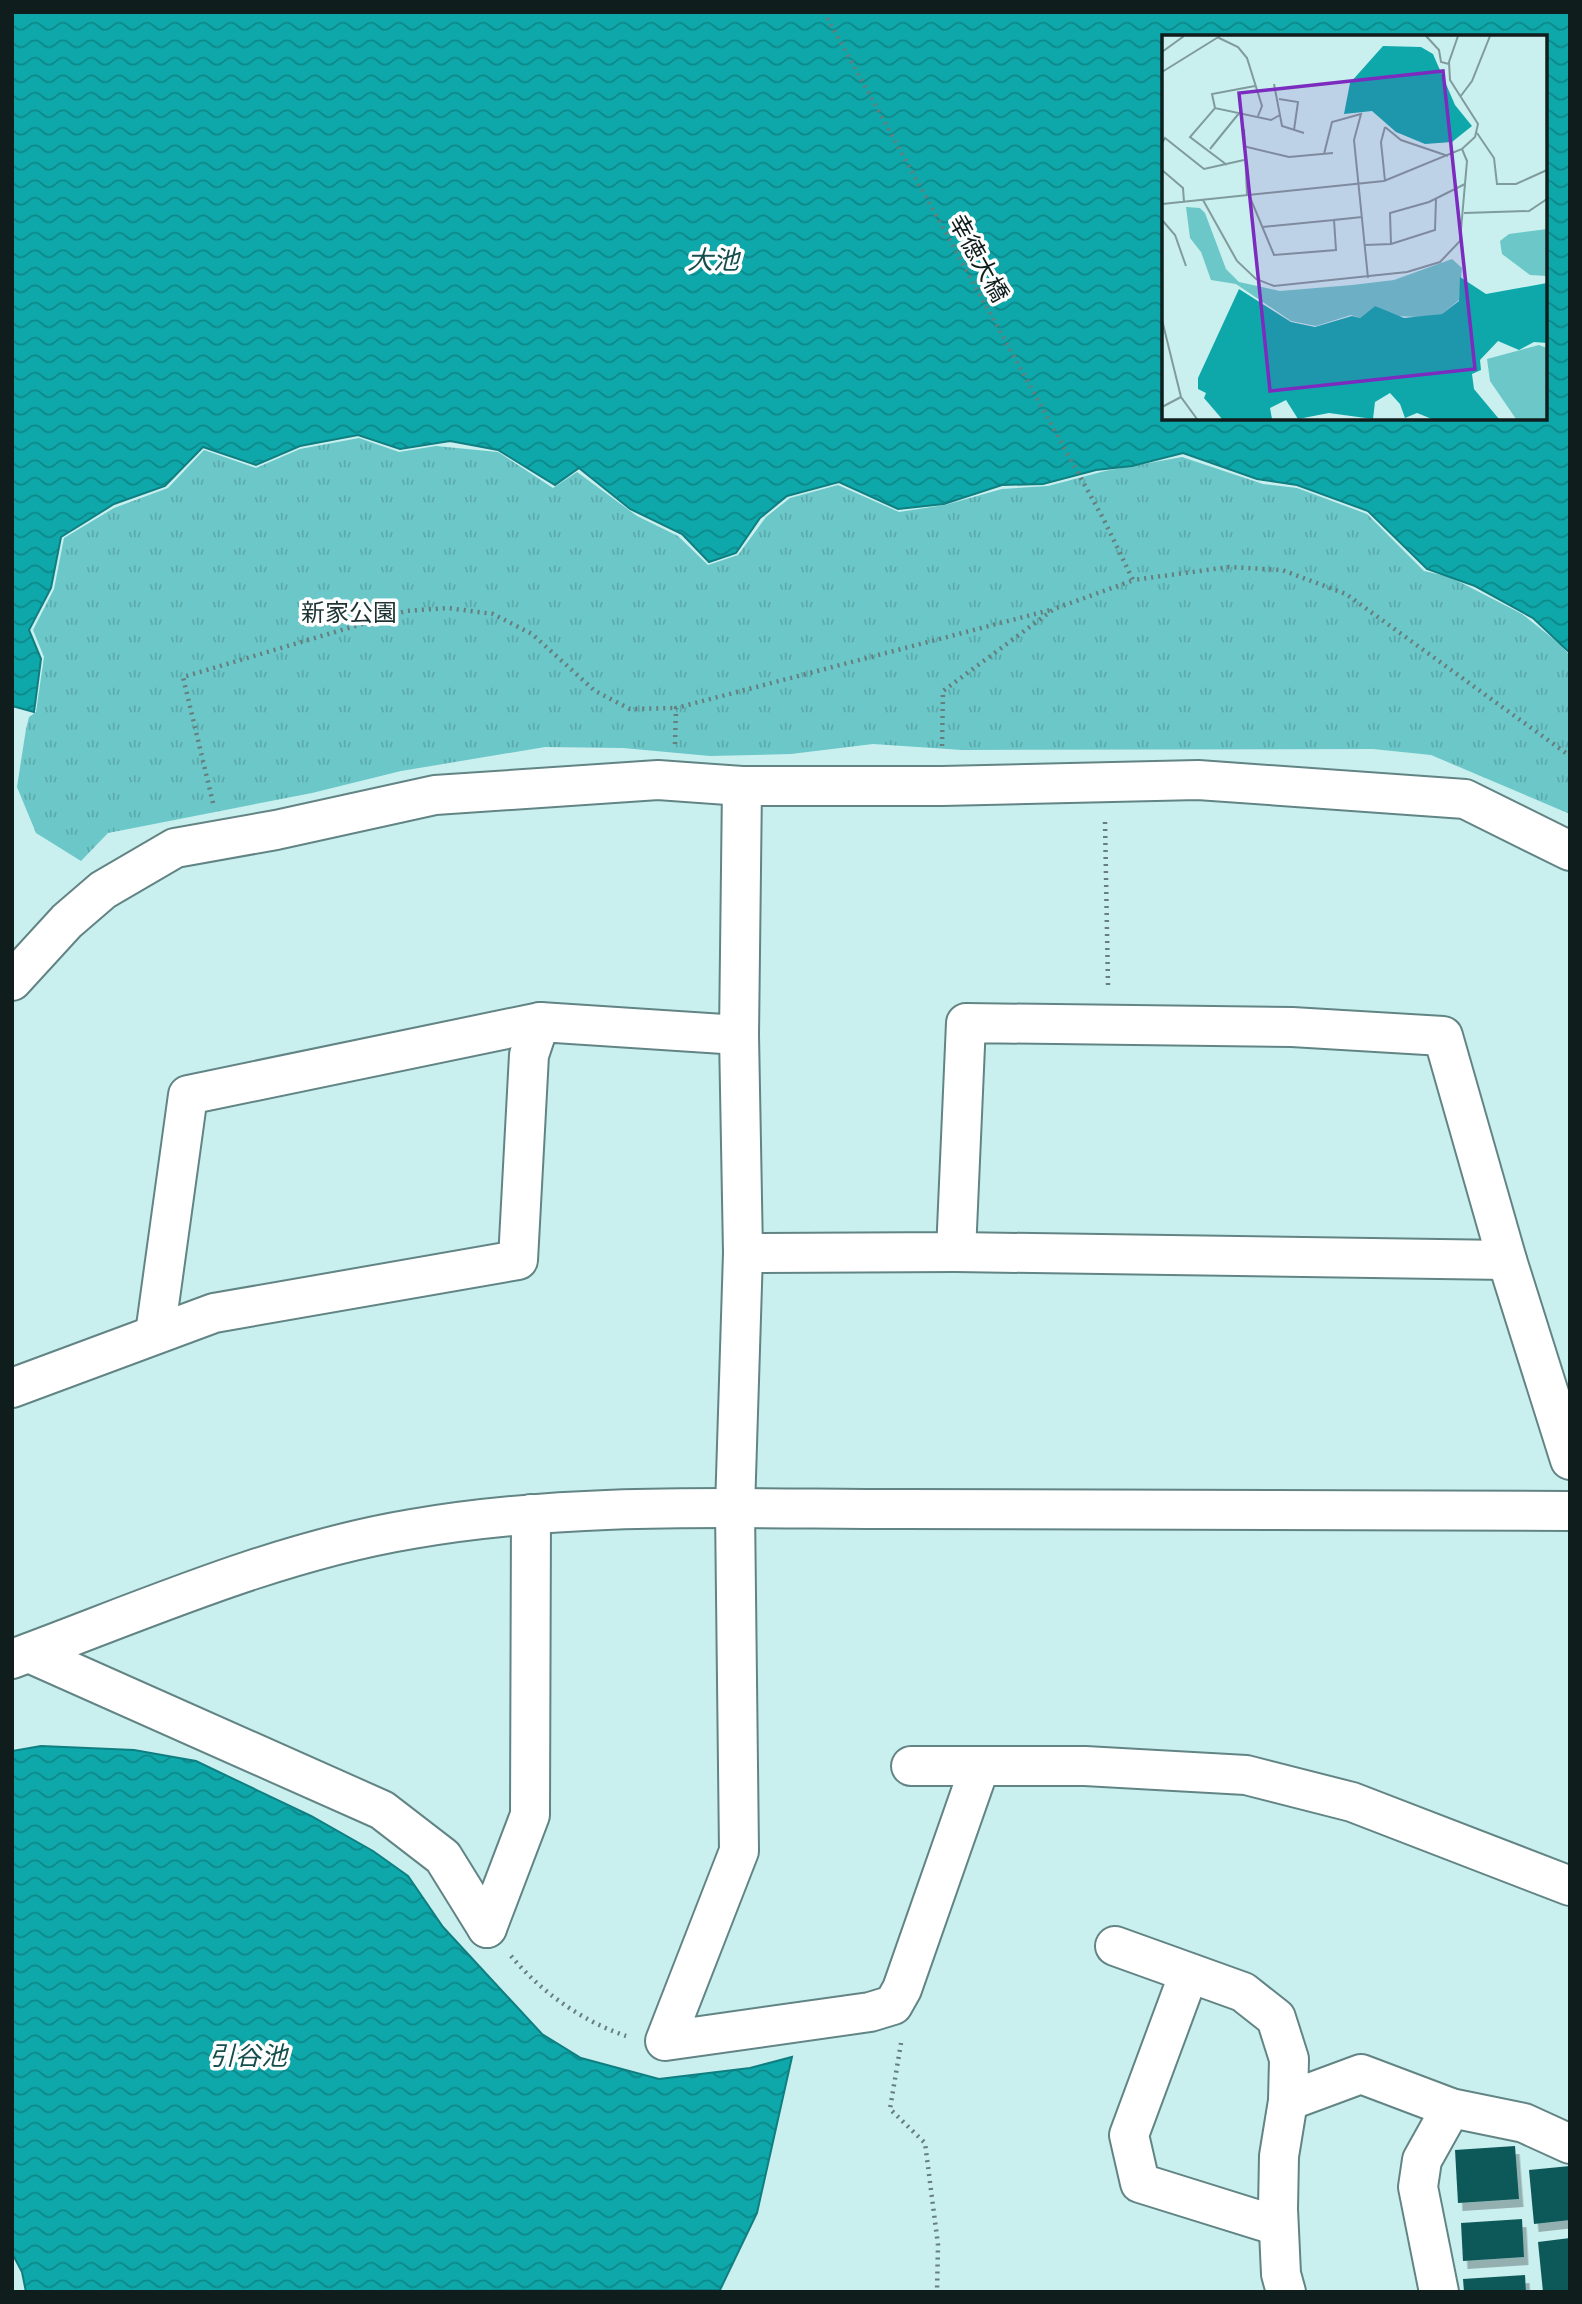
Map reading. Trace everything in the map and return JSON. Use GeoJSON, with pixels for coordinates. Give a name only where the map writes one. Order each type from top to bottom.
{"type":"FeatureCollection","features":[{"type":"Feature","properties":{"kind":"street"},"geometry":{"type":"LineString","coordinates":[[12,981],[67,921],[103,890],[175,848],[435,795],[673,781],[741,786],[942,786],[1198,780],[1465,799],[1570,852]]}},
{"type":"Feature","properties":{"kind":"street"},"geometry":{"type":"LineString","coordinates":[[741,786],[743,1253],[735,1509],[739,1851],[665,2041],[870,2012],[892,2005],[902,1989],[980,1766]]}},
{"type":"Feature","properties":{"kind":"street"},"geometry":{"type":"LineString","coordinates":[[155,1334],[188,1095],[540,1022],[740,1035]]}},
{"type":"Feature","properties":{"kind":"street"},"geometry":{"type":"LineString","coordinates":[[12,1388],[214,1313],[518,1260],[528,1055],[540,1022]]}},
{"type":"Feature","properties":{"kind":"street"},"geometry":{"type":"LineString","coordinates":[[956,1252],[966,1023],[1292,1027],[1443,1036],[1507,1260],[1570,1460]]}},
{"type":"Feature","properties":{"kind":"street"},"geometry":{"type":"LineString","coordinates":[[743,1253],[956,1252],[1507,1260]]}},
{"type":"Feature","properties":{"kind":"street"},"geometry":{"type":"LineString","coordinates":[[21,1656],[233,1577],[323,1550],[410,1529],[531,1514],[735,1509],[1570,1511]]}},
{"type":"Feature","properties":{"kind":"street"},"geometry":{"type":"LineString","coordinates":[[487,1927],[530,1815],[531,1514]]}},
{"type":"Feature","properties":{"kind":"street"},"geometry":{"type":"LineString","coordinates":[[21,1656],[382,1810],[443,1857],[487,1927]]}},
{"type":"Feature","properties":{"kind":"street"},"geometry":{"type":"LineString","coordinates":[[911,1766],[1085,1766],[1246,1775],[1352,1802],[1570,1886]]}},
{"type":"Feature","properties":{"kind":"street"},"geometry":{"type":"LineString","coordinates":[[1115,1946],[1243,1993],[1276,2018],[1289,2059],[1287,2101],[1279,2156],[1278,2226],[1281,2274],[1286,2292]]}},
{"type":"Feature","properties":{"kind":"street"},"geometry":{"type":"LineString","coordinates":[[1189,1973],[1129,2134],[1140,2183],[1278,2226]]}},
{"type":"Feature","properties":{"kind":"street"},"geometry":{"type":"LineString","coordinates":[[1287,2101],[1361,2074],[1451,2108],[1524,2123],[1570,2144]]}},
{"type":"Feature","properties":{"kind":"street"},"geometry":{"type":"LineString","coordinates":[[1439,2292],[1418,2187],[1422,2160],[1451,2108]]}},
{"type":"Feature","properties":{"kind":"path","name":"幸徳大橋"},"geometry":{"type":"LineString","coordinates":[[824,12],[1134,579]]}},
{"type":"Feature","properties":{"kind":"path"},"geometry":{"type":"LineString","coordinates":[[222,840],[183,677],[406,611],[448,608],[493,614],[532,634],[595,691],[630,709],[676,708],[1054,608],[1134,579],[1230,567],[1282,570],[1346,594],[1570,756]]}},
{"type":"Feature","properties":{"kind":"path"},"geometry":{"type":"LineString","coordinates":[[942,786],[943,691],[1054,608]]}},
{"type":"Feature","properties":{"kind":"path"},"geometry":{"type":"LineString","coordinates":[[673,781],[676,708]]}},
{"type":"Feature","properties":{"kind":"path"},"geometry":{"type":"LineString","coordinates":[[1104,782],[1109,1024]]}},
{"type":"Feature","properties":{"kind":"path"},"geometry":{"type":"LineString","coordinates":[[487,1927],[528,1975],[569,2008],[608,2029],[641,2040],[665,2041]]}},
{"type":"Feature","properties":{"kind":"path"},"geometry":{"type":"LineString","coordinates":[[892,2005],[902,2035],[890,2109],[925,2143],[939,2245],[937,2292]]}},
{"type":"Feature","properties":{"kind":"green space","name":"新家公園"},"geometry":{"type":"Polygon","coordinates":[[[359,438],[399,452],[436,446],[498,452],[553,488],[577,472],[637,516],[678,536],[708,565],[738,555],[766,517],[790,498],[838,485],[899,512],[945,505],[1002,489],[1048,486],[1105,471],[1182,457],[1263,484],[1297,488],[1367,514],[1424,571],[1450,577],[1522,614],[1561,645],[1570,656],[1570,814],[1431,755],[1373,749],[962,750],[873,744],[791,754],[710,756],[623,748],[545,747],[401,771],[312,793],[108,833],[81,861],[36,833],[17,787],[29,717],[36,712],[44,657],[33,630],[54,589],[64,538],[114,508],[168,488],[204,450],[256,468],[300,449],[359,438]]]}},
{"type":"Feature","properties":{"kind":"water","name":"大池"},"geometry":{"type":"Polygon","coordinates":[[[12,12],[1570,12],[1570,653],[1533,618],[1475,586],[1427,569],[1368,511],[1297,485],[1257,479],[1183,453],[1132,466],[1096,470],[1043,484],[1002,485],[944,504],[898,509],[839,482],[787,496],[760,518],[736,553],[709,562],[682,534],[630,509],[579,468],[555,485],[498,450],[450,441],[400,449],[358,435],[300,446],[256,465],[203,447],[165,486],[114,504],[61,537],[51,588],[29,630],[41,659],[34,712],[12,706],[12,12]]]}},
{"type":"Feature","properties":{"kind":"water","name":"引谷池"},"geometry":{"type":"Polygon","coordinates":[[[41,1746],[134,1750],[196,1761],[311,1816],[373,1851],[408,1876],[443,1927],[542,2034],[581,2058],[659,2079],[750,2068],[792,2057],[757,2213],[720,2290],[26,2292],[22,2272],[12,2253],[12,1751],[41,1746]]]}},
{"type":"Feature","properties":{"kind":"building"},"geometry":{"type":"Polygon","coordinates":[[[1515,2146],[1519,2199],[1458,2203],[1455,2150],[1515,2146]]]}},
{"type":"Feature","properties":{"kind":"building"},"geometry":{"type":"Polygon","coordinates":[[[1570,2166],[1570,2220],[1534,2224],[1529,2170],[1570,2166]]]}},
{"type":"Feature","properties":{"kind":"building"},"geometry":{"type":"Polygon","coordinates":[[[1522,2219],[1524,2257],[1463,2261],[1461,2223],[1522,2219]]]}},
{"type":"Feature","properties":{"kind":"building"},"geometry":{"type":"Polygon","coordinates":[[[1570,2238],[1570,2292],[1543,2292],[1538,2242],[1570,2238]]]}},
{"type":"Feature","properties":{"kind":"building"},"geometry":{"type":"Polygon","coordinates":[[[1525,2275],[1526,2292],[1464,2292],[1463,2279],[1525,2275]]]}}]}
